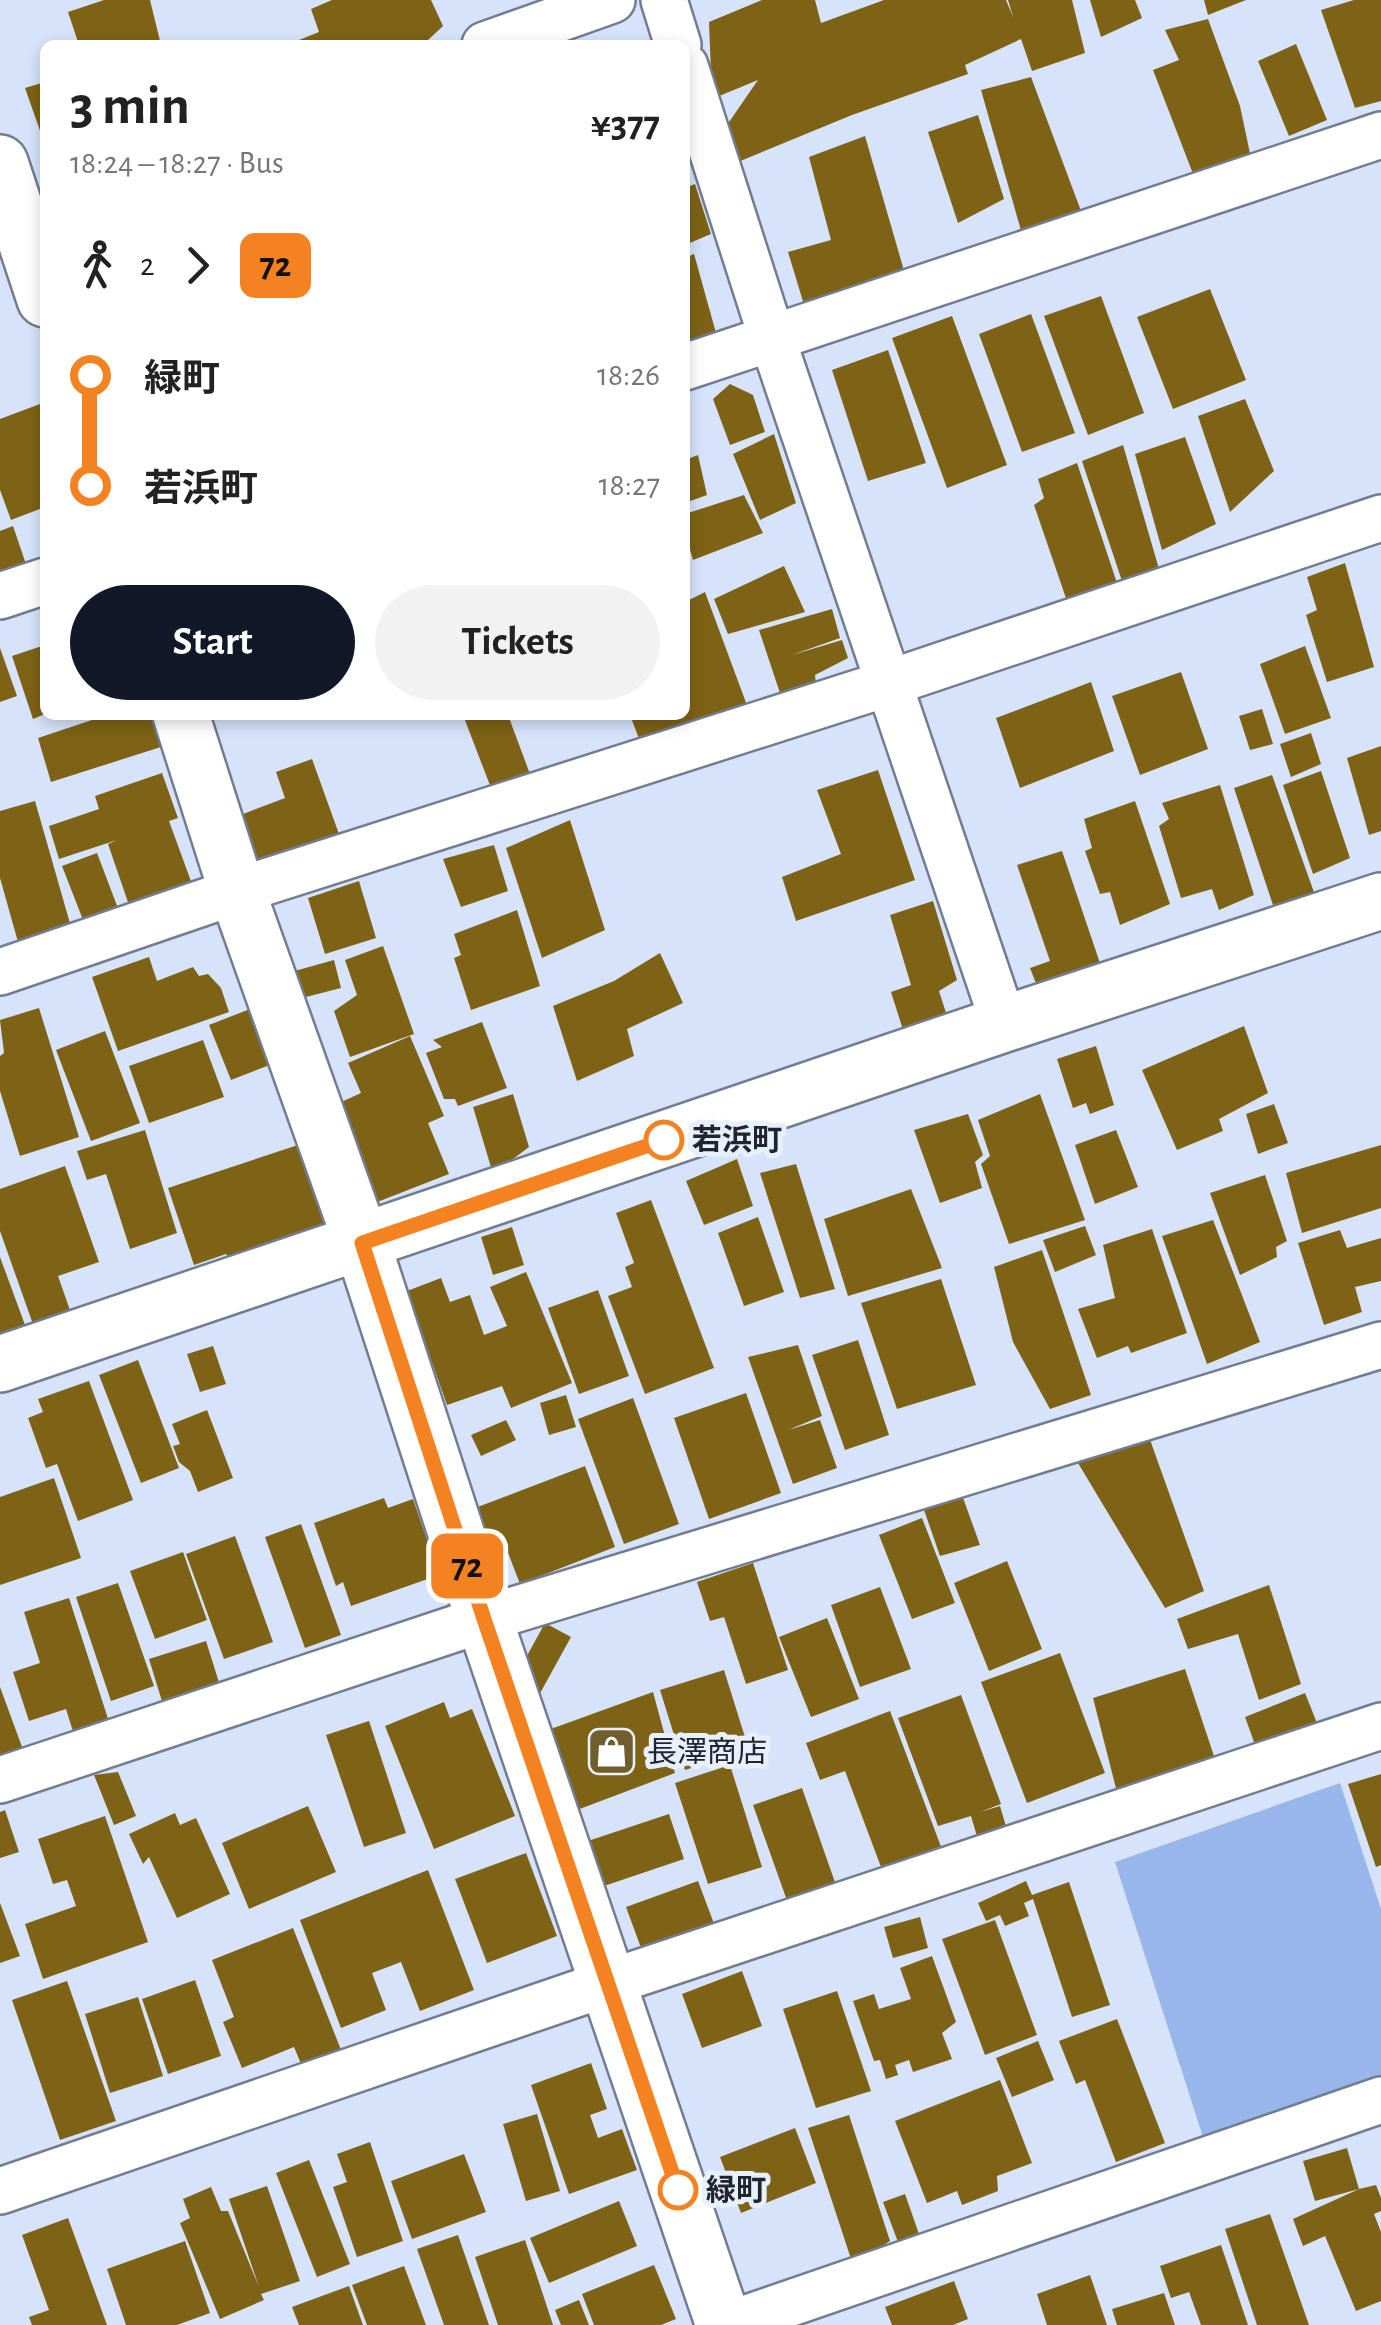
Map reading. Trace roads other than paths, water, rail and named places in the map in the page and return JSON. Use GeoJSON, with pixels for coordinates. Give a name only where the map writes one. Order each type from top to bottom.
{"type":"FeatureCollection","features":[{"type":"Feature","properties":{"kind":"street"},"geometry":{"type":"LineString","coordinates":[[499,40],[612,0]]}},
{"type":"Feature","properties":{"kind":"street"},"geometry":{"type":"LineString","coordinates":[[664,0],[676,40]]}},
{"type":"Feature","properties":{"kind":"street"},"geometry":{"type":"LineString","coordinates":[[690,82],[772,338],[1004,1024]]}},
{"type":"Feature","properties":{"kind":"street"},"geometry":{"type":"LineString","coordinates":[[690,366],[1381,135]]}},
{"type":"Feature","properties":{"kind":"street"},"geometry":{"type":"LineString","coordinates":[[15,198],[40,282]]}},
{"type":"Feature","properties":{"kind":"street"},"geometry":{"type":"LineString","coordinates":[[0,972],[237,891],[889,683],[1381,518]]}},
{"type":"Feature","properties":{"kind":"street"},"geometry":{"type":"LineString","coordinates":[[0,596],[40,583]]}},
{"type":"Feature","properties":{"kind":"street"},"geometry":{"type":"LineString","coordinates":[[183,720],[237,891],[362,1243],[484,1619],[726,2325],[1381,2100]]}},
{"type":"Feature","properties":{"kind":"street"},"geometry":{"type":"LineString","coordinates":[[0,1364],[1004,1024],[1381,901]]}},
{"type":"Feature","properties":{"kind":"street"},"geometry":{"type":"LineString","coordinates":[[0,1780],[484,1619],[1381,1345]]}},
{"type":"Feature","properties":{"kind":"street"},"geometry":{"type":"LineString","coordinates":[[0,2191],[1381,1726]]}},
{"type":"Feature","properties":{"kind":"place","name":"若浜町"},"geometry":{"type":"Point","coordinates":[664,1140]}},
{"type":"Feature","properties":{"kind":"place","name":"長澤商店"},"geometry":{"type":"Point","coordinates":[612,1752]}},
{"type":"Feature","properties":{"kind":"place","name":"緑町"},"geometry":{"type":"Point","coordinates":[678,2190]}}]}
